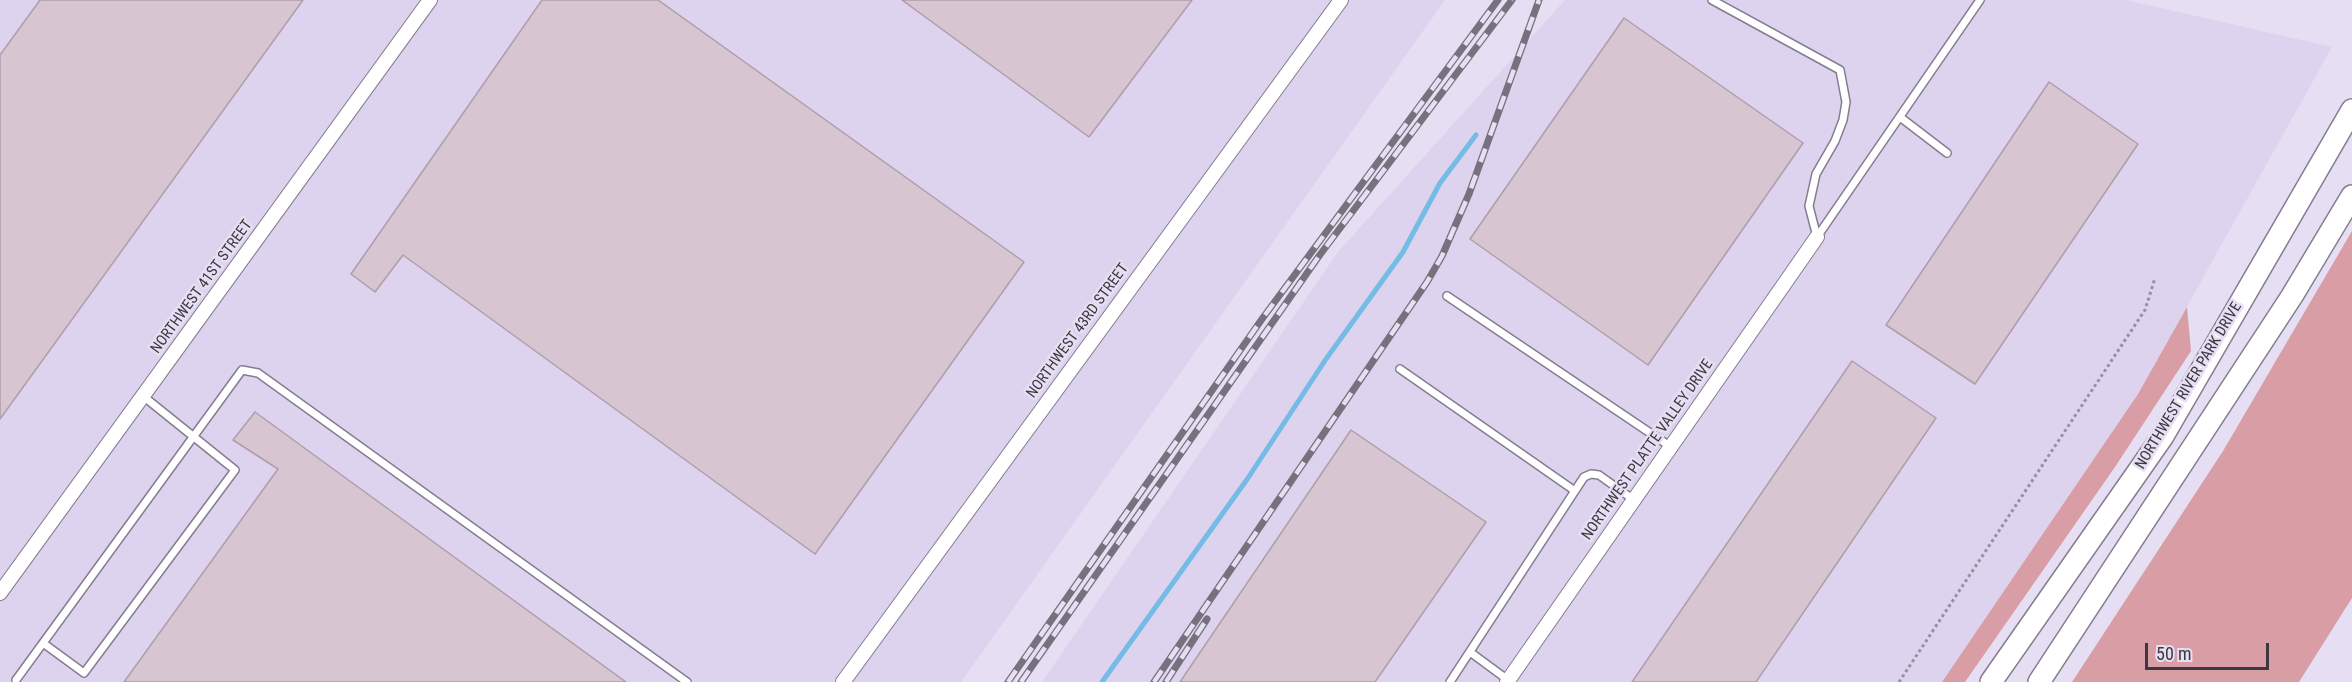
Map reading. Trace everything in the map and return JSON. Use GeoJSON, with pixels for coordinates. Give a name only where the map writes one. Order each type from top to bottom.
{"type":"FeatureCollection","features":[{"type":"Feature","properties":{"kind":"main road","name":"NORTHWEST RIVER PARK DRIVE"},"geometry":{"type":"LineString","coordinates":[[1991,682],[2163,436],[2352,110]]}},
{"type":"Feature","properties":{"kind":"main road"},"geometry":{"type":"LineString","coordinates":[[2039,682],[2292,296],[2352,196]]}},
{"type":"Feature","properties":{"kind":"street","name":"NORTHWEST 41ST STREET"},"geometry":{"type":"LineString","coordinates":[[0,592],[430,0]]}},
{"type":"Feature","properties":{"kind":"street","name":"NORTHWEST 43RD STREET"},"geometry":{"type":"LineString","coordinates":[[843,682],[1341,0]]}},
{"type":"Feature","properties":{"kind":"street","name":"NORTHWEST PLATTE VALLEY DRIVE"},"geometry":{"type":"LineString","coordinates":[[1507,681],[1817,237]]}},
{"type":"Feature","properties":{"kind":"lane"},"geometry":{"type":"LineString","coordinates":[[1712,0],[1839,70],[1846,102],[1844,120],[1816,174],[1809,206],[1817,237]]}},
{"type":"Feature","properties":{"kind":"lane"},"geometry":{"type":"LineString","coordinates":[[1817,237],[1980,0]]}},
{"type":"Feature","properties":{"kind":"lane"},"geometry":{"type":"LineString","coordinates":[[1900,117],[1947,153]]}},
{"type":"Feature","properties":{"kind":"lane"},"geometry":{"type":"LineString","coordinates":[[1447,296],[1671,447]]}},
{"type":"Feature","properties":{"kind":"lane"},"geometry":{"type":"LineString","coordinates":[[1401,369],[1575,491]]}},
{"type":"Feature","properties":{"kind":"lane"},"geometry":{"type":"LineString","coordinates":[[16,680],[242,370],[258,373],[687,682]]}},
{"type":"Feature","properties":{"kind":"lane"},"geometry":{"type":"LineString","coordinates":[[43,643],[84,673],[235,470],[143,396]]}},
{"type":"Feature","properties":{"kind":"lane"},"geometry":{"type":"LineString","coordinates":[[1450,682],[1584,477],[1591,474],[1599,475],[1634,500]]}},
{"type":"Feature","properties":{"kind":"lane"},"geometry":{"type":"LineString","coordinates":[[1470,652],[1507,681]]}},
{"type":"Feature","properties":{"kind":"path"},"geometry":{"type":"LineString","coordinates":[[1899,682],[2145,310],[2156,278]]}},
{"type":"Feature","properties":{"kind":"shaded area"},"geometry":{"type":"Polygon","coordinates":[[[0,0],[1445,0],[961,682],[0,682],[0,0]]]}},
{"type":"Feature","properties":{"kind":"shaded area"},"geometry":{"type":"Polygon","coordinates":[[[1565,0],[2126,0],[2332,47],[2138,394],[1942,682],[1042,682],[1338,252],[1565,0]]]}},
{"type":"Feature","properties":{"kind":"shaded area"},"geometry":{"type":"Polygon","coordinates":[[[2352,231],[2352,598],[2299,682],[2072,682],[2223,451],[2352,231]]]}},
{"type":"Feature","properties":{"kind":"shaded area"},"geometry":{"type":"Polygon","coordinates":[[[2187,307],[2191,351],[2115,467],[1965,682],[1942,682],[2138,394],[2187,307]]]}},
{"type":"Feature","properties":{"kind":"building"},"geometry":{"type":"Polygon","coordinates":[[[40,0],[303,0],[0,419],[0,55],[40,0]]]}},
{"type":"Feature","properties":{"kind":"building"},"geometry":{"type":"Polygon","coordinates":[[[542,0],[658,0],[1024,262],[815,554],[403,255],[375,292],[351,274],[542,0]]]}},
{"type":"Feature","properties":{"kind":"building"},"geometry":{"type":"Polygon","coordinates":[[[902,0],[1192,0],[1089,137],[902,0]]]}},
{"type":"Feature","properties":{"kind":"building"},"geometry":{"type":"Polygon","coordinates":[[[1624,18],[1803,143],[1648,365],[1470,239],[1624,18]]]}},
{"type":"Feature","properties":{"kind":"building"},"geometry":{"type":"Polygon","coordinates":[[[2049,82],[2138,144],[1975,384],[1886,325],[2049,82]]]}},
{"type":"Feature","properties":{"kind":"building"},"geometry":{"type":"Polygon","coordinates":[[[1852,361],[1936,418],[1756,682],[1632,682],[1852,361]]]}},
{"type":"Feature","properties":{"kind":"building"},"geometry":{"type":"Polygon","coordinates":[[[255,412],[626,682],[124,682],[278,469],[233,440],[255,412]]]}},
{"type":"Feature","properties":{"kind":"building"},"geometry":{"type":"Polygon","coordinates":[[[1351,430],[1486,522],[1375,682],[1180,682],[1351,430]]]}},
{"type":"Feature","properties":{"kind":"waterway"},"geometry":{"type":"LineString","coordinates":[[1102,682],[1248,478],[1326,359],[1403,252],[1440,183],[1476,135]]}},
{"type":"Feature","properties":{"kind":"railway"},"geometry":{"type":"LineString","coordinates":[[1008,682],[1262,319],[1498,0]]}},
{"type":"Feature","properties":{"kind":"railway"},"geometry":{"type":"LineString","coordinates":[[1021,682],[1319,256],[1512,0]]}},
{"type":"Feature","properties":{"kind":"railway"},"geometry":{"type":"LineString","coordinates":[[1154,682],[1427,282],[1442,256],[1469,194],[1539,0]]}},
{"type":"Feature","properties":{"kind":"railway"},"geometry":{"type":"LineString","coordinates":[[1166,682],[1207,619]]}}]}
